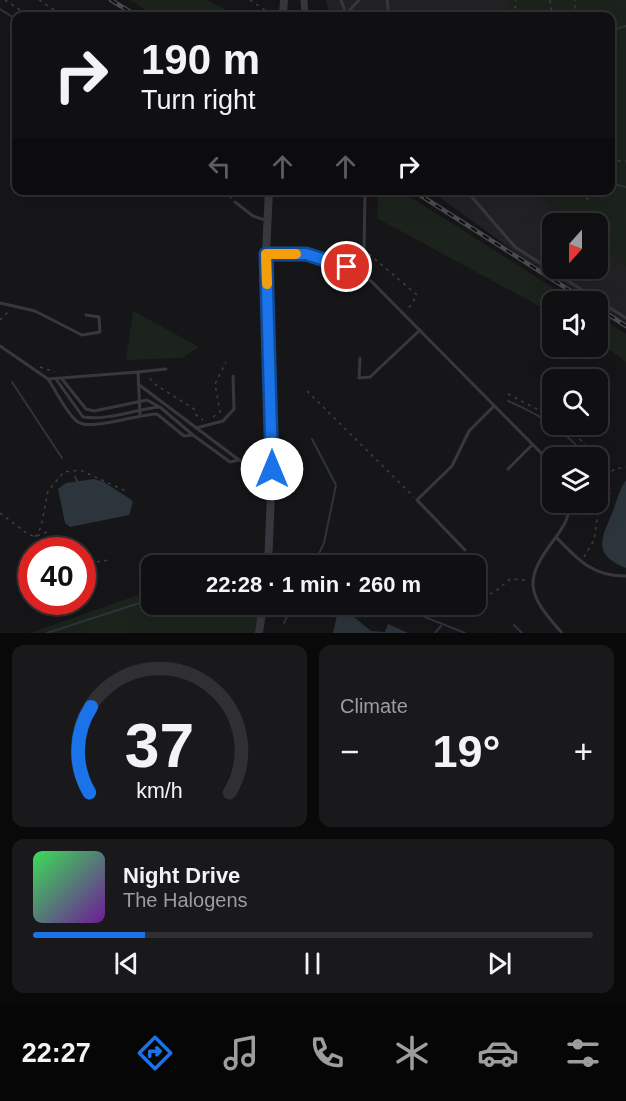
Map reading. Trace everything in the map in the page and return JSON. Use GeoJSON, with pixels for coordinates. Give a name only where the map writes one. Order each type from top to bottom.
{"type":"FeatureCollection","features":[{"type":"Feature","properties":{"kind":"street"},"geometry":{"type":"LineString","coordinates":[[268,555],[272,469],[266,254],[269,195]]}},
{"type":"Feature","properties":{"kind":"street"},"geometry":{"type":"LineString","coordinates":[[259,633],[261,615]]}},
{"type":"Feature","properties":{"kind":"lane"},"geometry":{"type":"LineString","coordinates":[[341,0],[347,11]]}},
{"type":"Feature","properties":{"kind":"lane"},"geometry":{"type":"LineString","coordinates":[[344,12],[359,0]]}},
{"type":"Feature","properties":{"kind":"lane"},"geometry":{"type":"LineString","coordinates":[[364,195],[364,250]]}},
{"type":"Feature","properties":{"kind":"lane"},"geometry":{"type":"LineString","coordinates":[[470,195],[515,247],[626,318]]}},
{"type":"Feature","properties":{"kind":"lane"},"geometry":{"type":"LineString","coordinates":[[235,202],[253,216],[266,221]]}},
{"type":"Feature","properties":{"kind":"lane"},"geometry":{"type":"LineString","coordinates":[[266,254],[306,254],[338,263],[371,281],[542,453]]}},
{"type":"Feature","properties":{"kind":"lane"},"geometry":{"type":"LineString","coordinates":[[0,303],[35,310],[82,335],[100,332],[99,317],[86,315]]}},
{"type":"Feature","properties":{"kind":"lane"},"geometry":{"type":"LineString","coordinates":[[360,358],[359,378],[370,378],[420,330]]}},
{"type":"Feature","properties":{"kind":"lane"},"geometry":{"type":"LineString","coordinates":[[0,346],[48,379],[77,422],[89,426],[140,414],[157,414],[184,436],[193,435]]}},
{"type":"Feature","properties":{"kind":"lane"},"geometry":{"type":"LineString","coordinates":[[48,379],[165,369]]}},
{"type":"Feature","properties":{"kind":"lane"},"geometry":{"type":"LineString","coordinates":[[138,372],[140,414]]}},
{"type":"Feature","properties":{"kind":"lane"},"geometry":{"type":"LineString","coordinates":[[196,428],[224,422],[234,409],[233,376]]}},
{"type":"Feature","properties":{"kind":"lane"},"geometry":{"type":"LineString","coordinates":[[56,379],[83,417],[95,419],[160,407]]}},
{"type":"Feature","properties":{"kind":"lane"},"geometry":{"type":"LineString","coordinates":[[62,379],[86,409],[94,411],[147,400],[160,407],[230,462],[239,460]]}},
{"type":"Feature","properties":{"kind":"lane"},"geometry":{"type":"LineString","coordinates":[[138,384],[239,460],[272,469]]}},
{"type":"Feature","properties":{"kind":"lane"},"geometry":{"type":"LineString","coordinates":[[465,550],[417,500],[452,466],[469,431],[494,406]]}},
{"type":"Feature","properties":{"kind":"lane"},"geometry":{"type":"LineString","coordinates":[[508,469],[533,444]]}},
{"type":"Feature","properties":{"kind":"lane"},"geometry":{"type":"LineString","coordinates":[[562,633],[535,597],[531,580],[538,560],[564,526],[567,513]]}},
{"type":"Feature","properties":{"kind":"lane"},"geometry":{"type":"LineString","coordinates":[[556,537],[593,572],[626,576]]}},
{"type":"Feature","properties":{"kind":"path"},"geometry":{"type":"LineString","coordinates":[[5,0],[23,12]]}},
{"type":"Feature","properties":{"kind":"path"},"geometry":{"type":"LineString","coordinates":[[39,0],[57,12]]}},
{"type":"Feature","properties":{"kind":"path"},"geometry":{"type":"LineString","coordinates":[[250,0],[266,11]]}},
{"type":"Feature","properties":{"kind":"path"},"geometry":{"type":"LineString","coordinates":[[229,195],[235,202]]}},
{"type":"Feature","properties":{"kind":"path"},"geometry":{"type":"LineString","coordinates":[[578,195],[591,200]]}},
{"type":"Feature","properties":{"kind":"path"},"geometry":{"type":"LineString","coordinates":[[364,250],[417,295],[405,314]]}},
{"type":"Feature","properties":{"kind":"path"},"geometry":{"type":"LineString","coordinates":[[32,362],[50,372],[61,373]]}},
{"type":"Feature","properties":{"kind":"path"},"geometry":{"type":"LineString","coordinates":[[148,370],[153,383],[194,409],[201,420],[210,420],[220,412],[215,384],[225,362]]}},
{"type":"Feature","properties":{"kind":"path"},"geometry":{"type":"LineString","coordinates":[[307,392],[417,500]]}},
{"type":"Feature","properties":{"kind":"path"},"geometry":{"type":"LineString","coordinates":[[508,394],[542,412]]}},
{"type":"Feature","properties":{"kind":"path"},"geometry":{"type":"LineString","coordinates":[[576,435],[587,447]]}},
{"type":"Feature","properties":{"kind":"path"},"geometry":{"type":"LineString","coordinates":[[608,473],[626,467]]}},
{"type":"Feature","properties":{"kind":"path"},"geometry":{"type":"LineString","coordinates":[[35,537],[44,517],[48,491],[63,472],[80,470],[126,491]]}},
{"type":"Feature","properties":{"kind":"path"},"geometry":{"type":"LineString","coordinates":[[0,513],[35,537]]}},
{"type":"Feature","properties":{"kind":"path"},"geometry":{"type":"LineString","coordinates":[[581,563],[594,540],[598,513]]}},
{"type":"Feature","properties":{"kind":"path"},"geometry":{"type":"LineString","coordinates":[[35,537],[51,530]]}},
{"type":"Feature","properties":{"kind":"path"},"geometry":{"type":"LineString","coordinates":[[96,562],[109,560]]}},
{"type":"Feature","properties":{"kind":"path"},"geometry":{"type":"LineString","coordinates":[[486,596],[496,591],[510,579],[531,580]]}},
{"type":"Feature","properties":{"kind":"shaded area"},"geometry":{"type":"Polygon","coordinates":[[[130,0],[207,0],[230,12],[150,12],[130,0]]]}},
{"type":"Feature","properties":{"kind":"shaded area"},"geometry":{"type":"Polygon","coordinates":[[[326,0],[512,0],[504,12],[329,12],[326,0]]]}},
{"type":"Feature","properties":{"kind":"shaded area"},"geometry":{"type":"Polygon","coordinates":[[[512,0],[626,0],[626,266],[608,252],[608,213],[560,213],[537,195],[615,195],[615,12],[504,12],[512,0]]]}},
{"type":"Feature","properties":{"kind":"shaded area"},"geometry":{"type":"Polygon","coordinates":[[[378,195],[407,195],[558,291],[542,291],[542,308],[377,218],[378,195]]]}},
{"type":"Feature","properties":{"kind":"shaded area"},"geometry":{"type":"Polygon","coordinates":[[[437,195],[537,195],[560,213],[542,213],[542,269],[437,195]]]}},
{"type":"Feature","properties":{"kind":"shaded area"},"geometry":{"type":"Polygon","coordinates":[[[608,252],[626,266],[626,322],[608,311],[608,291],[577,291],[558,279],[608,279],[608,252]]]}},
{"type":"Feature","properties":{"kind":"shaded area"},"geometry":{"type":"Polygon","coordinates":[[[133,311],[199,347],[182,358],[126,360],[133,311]]]}},
{"type":"Feature","properties":{"kind":"shaded area"},"geometry":{"type":"Polygon","coordinates":[[[608,323],[626,334],[626,362],[608,348],[608,323]]]}},
{"type":"Feature","properties":{"kind":"shaded area"},"geometry":{"type":"Polygon","coordinates":[[[94,479],[104,482],[133,502],[129,515],[70,527],[65,523],[58,489],[66,483],[94,479]]]}},
{"type":"Feature","properties":{"kind":"shaded area"},"geometry":{"type":"Polygon","coordinates":[[[626,480],[626,568],[608,557],[602,544],[605,529],[626,480]]]}},
{"type":"Feature","properties":{"kind":"shaded area"},"geometry":{"type":"Polygon","coordinates":[[[141,595],[141,615],[261,615],[256,633],[30,633],[81,615],[96,615],[96,610],[141,595]]]}},
{"type":"Feature","properties":{"kind":"shaded area"},"geometry":{"type":"Polygon","coordinates":[[[337,615],[352,615],[371,631],[385,632],[388,624],[408,633],[333,633],[337,615]]]}},
{"type":"Feature","properties":{"kind":"waterway"},"geometry":{"type":"LineString","coordinates":[[0,9],[12,16]]}},
{"type":"Feature","properties":{"kind":"waterway"},"geometry":{"type":"LineString","coordinates":[[615,29],[626,26]]}},
{"type":"Feature","properties":{"kind":"waterway"},"geometry":{"type":"LineString","coordinates":[[615,184],[626,187]]}},
{"type":"Feature","properties":{"kind":"waterway"},"geometry":{"type":"LineString","coordinates":[[12,382],[62,458]]}},
{"type":"Feature","properties":{"kind":"waterway"},"geometry":{"type":"LineString","coordinates":[[508,401],[551,424],[577,447]]}},
{"type":"Feature","properties":{"kind":"waterway"},"geometry":{"type":"LineString","coordinates":[[312,439],[336,485],[324,543],[318,555]]}},
{"type":"Feature","properties":{"kind":"waterway"},"geometry":{"type":"LineString","coordinates":[[75,477],[77,481]]}},
{"type":"Feature","properties":{"kind":"waterway"},"geometry":{"type":"LineString","coordinates":[[47,633],[141,603]]}},
{"type":"Feature","properties":{"kind":"waterway"},"geometry":{"type":"LineString","coordinates":[[284,623],[288,615]]}},
{"type":"Feature","properties":{"kind":"waterway"},"geometry":{"type":"LineString","coordinates":[[420,615],[465,633]]}},
{"type":"Feature","properties":{"kind":"waterway"},"geometry":{"type":"LineString","coordinates":[[514,625],[522,633]]}},
{"type":"Feature","properties":{"kind":"waterway"},"geometry":{"type":"LineString","coordinates":[[435,633],[441,626]]}},
{"type":"Feature","properties":{"kind":"railway"},"geometry":{"type":"LineString","coordinates":[[111,0],[130,12]]}},
{"type":"Feature","properties":{"kind":"railway"},"geometry":{"type":"LineString","coordinates":[[420,195],[571,291]]}},
{"type":"Feature","properties":{"kind":"railway"},"geometry":{"type":"LineString","coordinates":[[608,314],[626,326]]}},
{"type":"Feature","properties":{"kind":"slow traffic"},"geometry":{"type":"LineString","coordinates":[[267,284],[266,254],[296,254]]}},
{"type":"Feature","properties":{"kind":"route"},"geometry":{"type":"LineString","coordinates":[[272,469],[272,394],[266,254],[306,254],[328,259],[347,267]]}}]}
